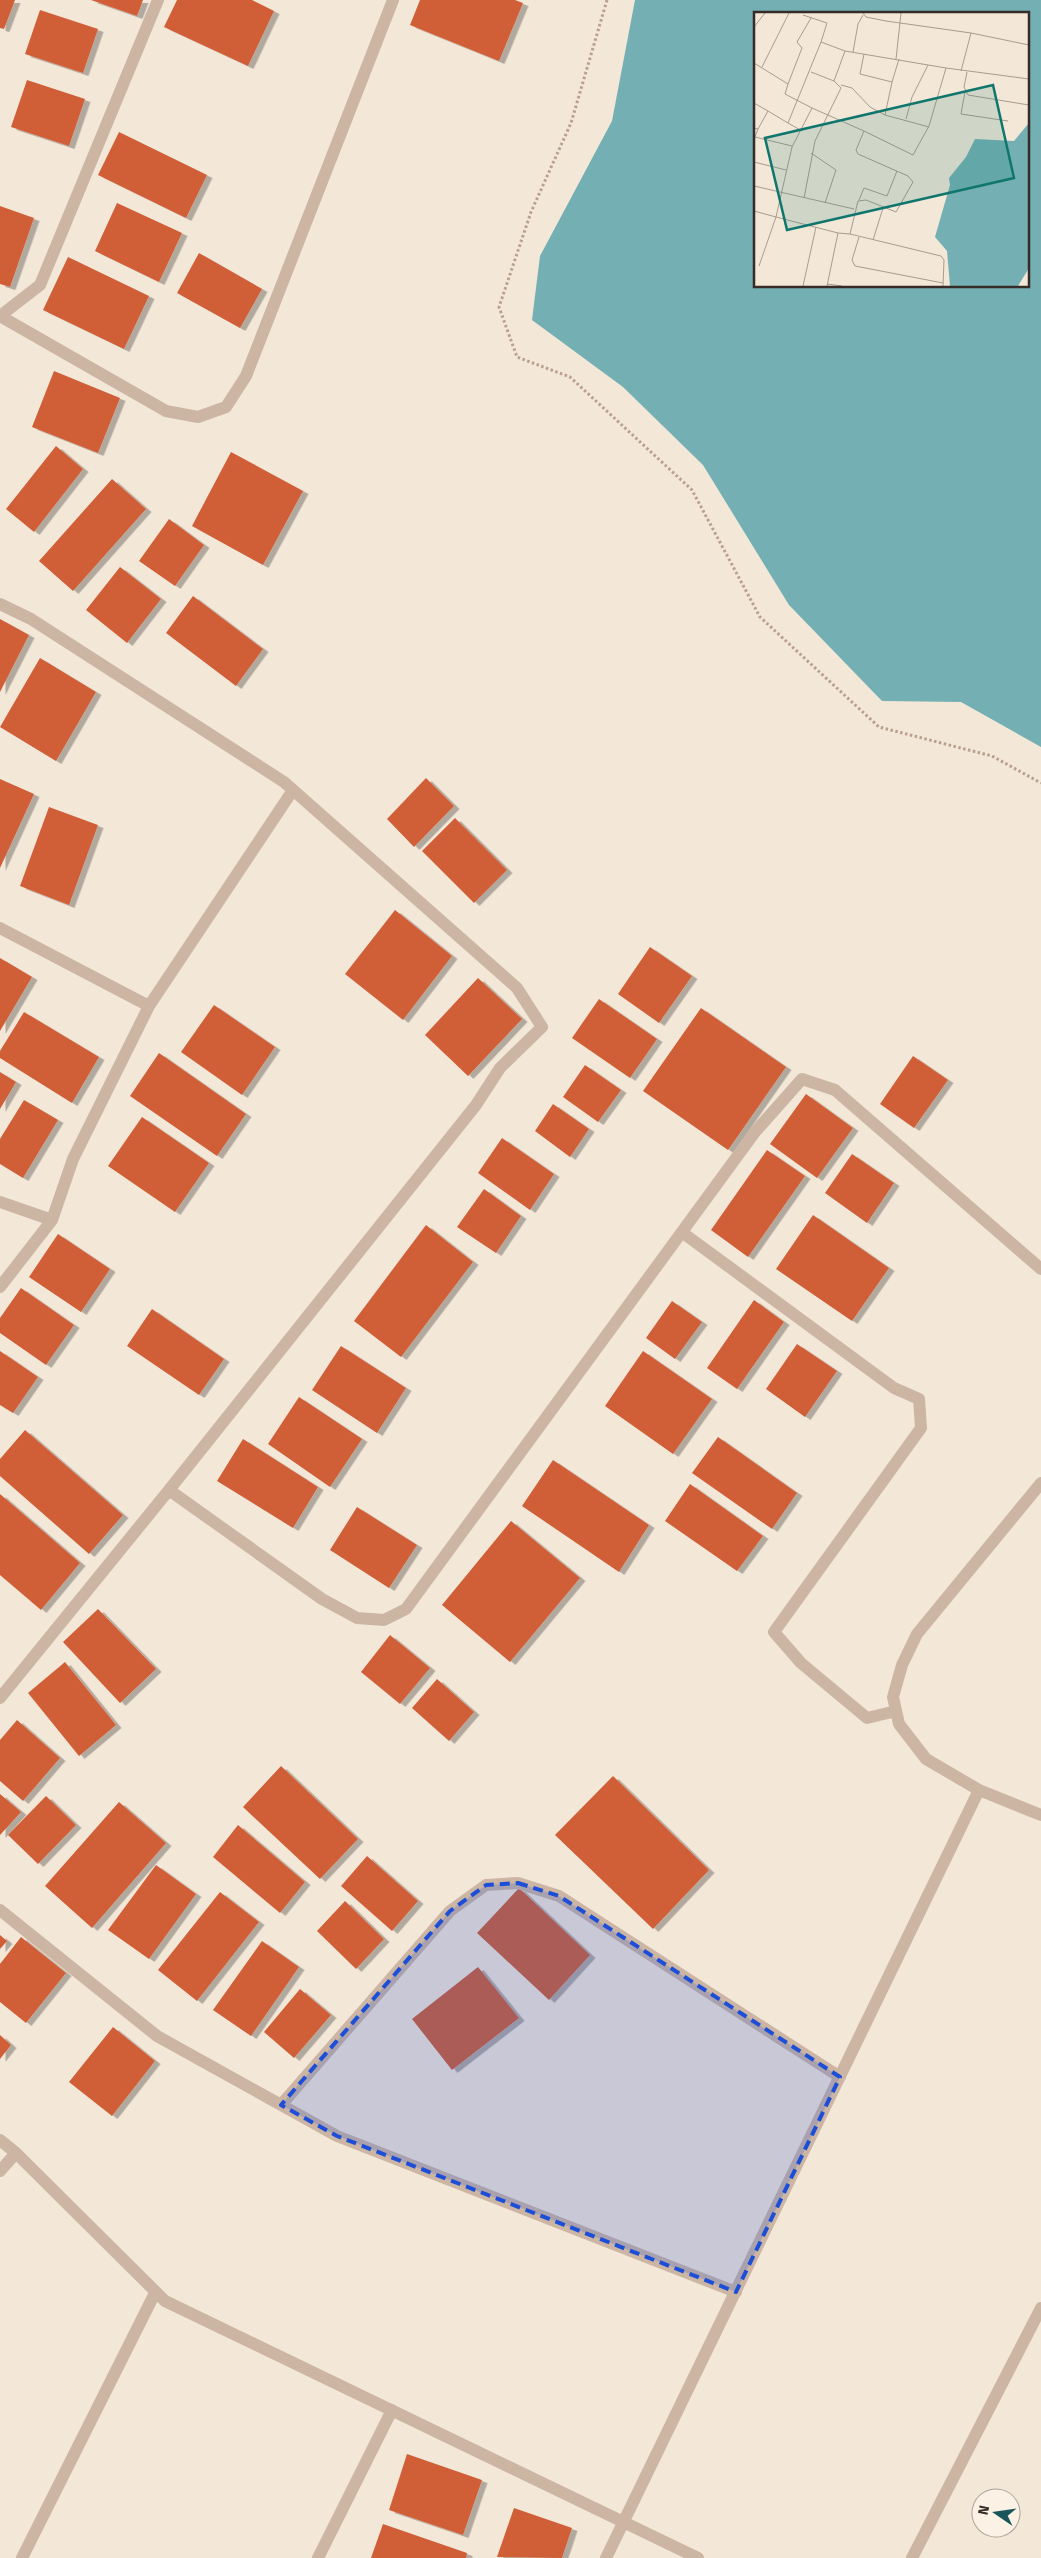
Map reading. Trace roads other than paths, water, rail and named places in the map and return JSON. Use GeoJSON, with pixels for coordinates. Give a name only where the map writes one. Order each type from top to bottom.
{"type":"FeatureCollection","features":[{"type":"Feature","properties":{"kind":"street"},"geometry":{"type":"LineString","coordinates":[[158,0],[40,285],[0,316],[166,411],[198,417],[226,407],[246,376],[393,0]]}},
{"type":"Feature","properties":{"kind":"street"},"geometry":{"type":"LineString","coordinates":[[0,604],[31,620],[293,790],[517,988],[542,1027],[500,1068],[476,1105],[170,1490],[0,1698]]}},
{"type":"Feature","properties":{"kind":"street"},"geometry":{"type":"LineString","coordinates":[[0,1287],[52,1220],[73,1159],[149,1006],[293,790]]}},
{"type":"Feature","properties":{"kind":"street"},"geometry":{"type":"LineString","coordinates":[[0,928],[149,1006]]}},
{"type":"Feature","properties":{"kind":"street"},"geometry":{"type":"LineString","coordinates":[[170,1490],[322,1599],[357,1618],[384,1620],[406,1609],[683,1233],[755,1132],[802,1079],[835,1090],[1041,1269]]}},
{"type":"Feature","properties":{"kind":"street"},"geometry":{"type":"LineString","coordinates":[[0,1202],[52,1220]]}},
{"type":"Feature","properties":{"kind":"street"},"geometry":{"type":"LineString","coordinates":[[683,1233],[894,1388],[919,1399],[921,1428],[774,1632],[802,1663],[867,1718],[896,1711]]}},
{"type":"Feature","properties":{"kind":"street"},"geometry":{"type":"LineString","coordinates":[[1041,1483],[917,1634],[902,1665],[893,1697],[899,1724],[926,1758],[979,1790],[1041,1815]]}},
{"type":"Feature","properties":{"kind":"street"},"geometry":{"type":"LineString","coordinates":[[606,2558],[979,1790]]}},
{"type":"Feature","properties":{"kind":"street"},"geometry":{"type":"LineString","coordinates":[[281,2105],[450,1911],[486,1885],[518,1882],[559,1896],[840,2077]]}},
{"type":"Feature","properties":{"kind":"street"},"geometry":{"type":"LineString","coordinates":[[0,1910],[157,2036],[337,2136],[736,2292]]}},
{"type":"Feature","properties":{"kind":"street"},"geometry":{"type":"LineString","coordinates":[[0,2140],[16,2153],[165,2301],[698,2558]]}},
{"type":"Feature","properties":{"kind":"street"},"geometry":{"type":"LineString","coordinates":[[0,2171],[16,2153]]}},
{"type":"Feature","properties":{"kind":"street"},"geometry":{"type":"LineString","coordinates":[[22,2558],[155,2293]]}},
{"type":"Feature","properties":{"kind":"street"},"geometry":{"type":"LineString","coordinates":[[912,2558],[1041,2308]]}},
{"type":"Feature","properties":{"kind":"street"},"geometry":{"type":"LineString","coordinates":[[318,2558],[392,2410]]}},
{"type":"Feature","properties":{"kind":"water"},"geometry":{"type":"Polygon","coordinates":[[[635,0],[1041,0],[1041,747],[961,702],[882,701],[789,605],[703,465],[623,387],[532,320],[540,256],[612,121],[635,0]]]}}]}
